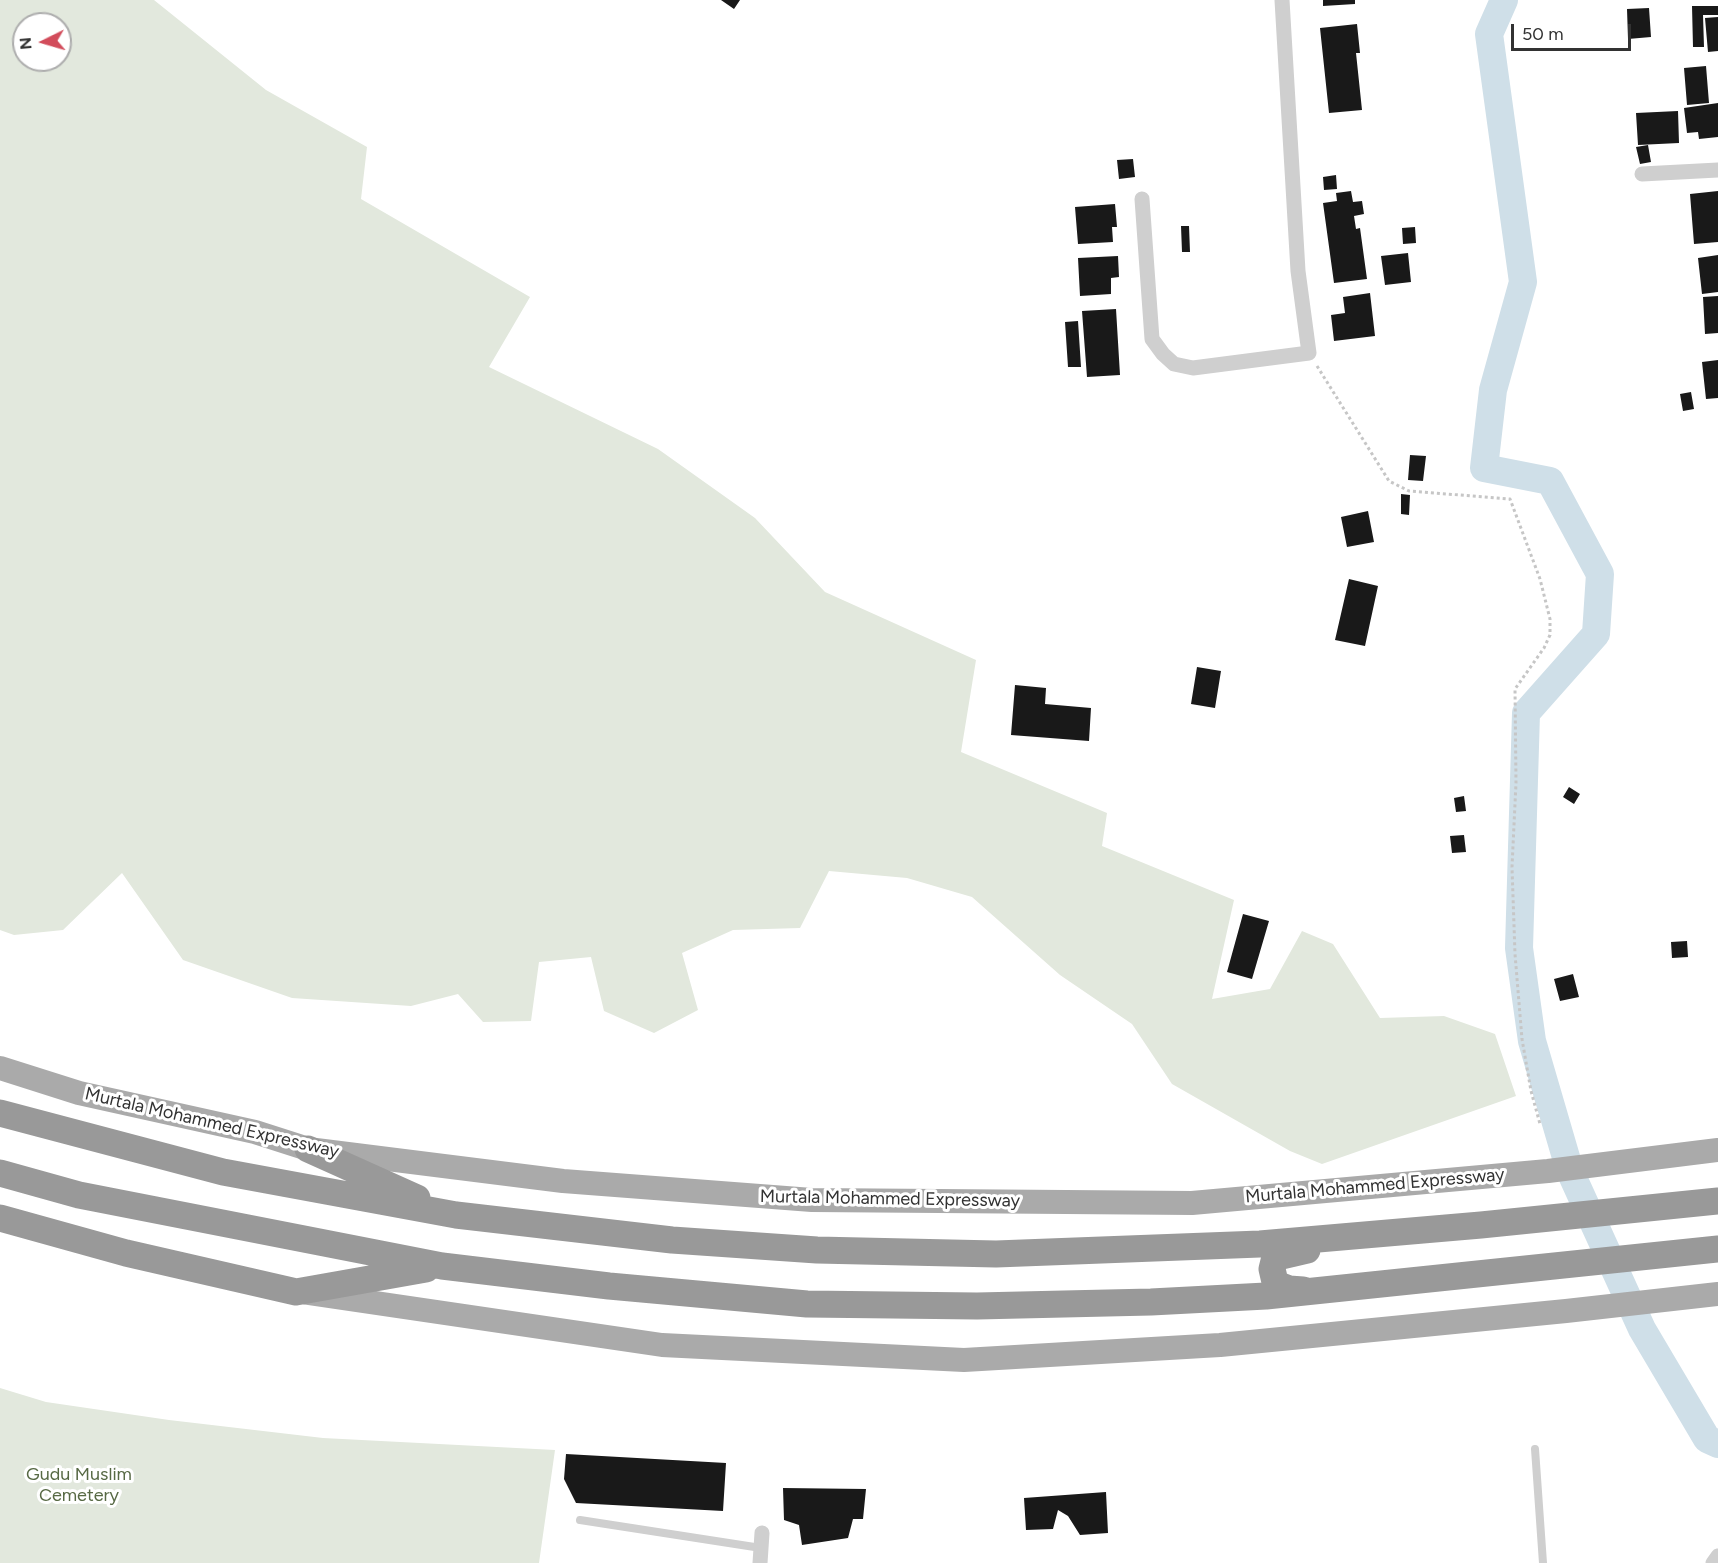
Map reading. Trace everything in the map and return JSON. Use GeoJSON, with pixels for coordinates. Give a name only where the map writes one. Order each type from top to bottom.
{"type":"FeatureCollection","features":[{"type":"Feature","properties":{"kind":"highway"},"geometry":{"type":"LineString","coordinates":[[0,1113],[223,1172],[456,1215],[672,1240],[817,1250],[996,1254],[1260,1244],[1378,1235],[1718,1201]]}},
{"type":"Feature","properties":{"kind":"highway"},"geometry":{"type":"LineString","coordinates":[[308,1149],[456,1215]]}},
{"type":"Feature","properties":{"kind":"highway"},"geometry":{"type":"LineString","coordinates":[[0,1173],[79,1195],[442,1266],[609,1286],[807,1304],[976,1306],[1266,1296],[1718,1250]]}},
{"type":"Feature","properties":{"kind":"highway"},"geometry":{"type":"LineString","coordinates":[[0,1218],[126,1253],[296,1292],[442,1266]]}},
{"type":"Feature","properties":{"kind":"highway"},"geometry":{"type":"LineString","coordinates":[[1320,1291],[1288,1289],[1281,1286],[1275,1282],[1273,1275],[1274,1261],[1277,1257],[1292,1252],[1348,1245],[1378,1235]]}},
{"type":"Feature","properties":{"kind":"main road","name":"Murtala Mohammed Expressway"},"geometry":{"type":"LineString","coordinates":[[0,1068],[80,1093],[255,1132],[308,1149],[563,1181],[812,1200],[1192,1203],[1548,1171],[1718,1150]]}},
{"type":"Feature","properties":{"kind":"main road"},"geometry":{"type":"LineString","coordinates":[[296,1292],[662,1344],[964,1360],[1220,1345],[1718,1294]]}},
{"type":"Feature","properties":{"kind":"street"},"geometry":{"type":"LineString","coordinates":[[1142,199],[1152,339],[1163,354],[1174,364],[1193,368],[1309,353],[1298,271],[1282,0]]}},
{"type":"Feature","properties":{"kind":"street"},"geometry":{"type":"LineString","coordinates":[[1642,174],[1718,170]]}},
{"type":"Feature","properties":{"kind":"street"},"geometry":{"type":"LineString","coordinates":[[1713,1563],[1718,1556]]}},
{"type":"Feature","properties":{"kind":"lane"},"geometry":{"type":"LineString","coordinates":[[1536,1449],[1543,1563]]}},
{"type":"Feature","properties":{"kind":"lane"},"geometry":{"type":"LineString","coordinates":[[580,1520],[761,1548]]}},
{"type":"Feature","properties":{"kind":"path"},"geometry":{"type":"LineString","coordinates":[[1309,353],[1389,481],[1409,491],[1510,499],[1540,579],[1550,619],[1550,635],[1544,648],[1515,689],[1516,783],[1512,867],[1515,954],[1522,1039],[1531,1092],[1540,1124]]}},
{"type":"Feature","properties":{"kind":"green space"},"geometry":{"type":"Polygon","coordinates":[[[0,0],[154,0],[266,90],[367,147],[361,199],[530,297],[489,367],[658,449],[755,518],[825,592],[976,660],[961,752],[1107,813],[1102,846],[1234,900],[1212,999],[1270,989],[1302,931],[1333,944],[1380,1018],[1444,1016],[1495,1034],[1516,1096],[1322,1164],[1290,1151],[1172,1084],[1132,1024],[1060,975],[972,897],[907,878],[829,871],[800,928],[733,930],[682,953],[698,1010],[654,1033],[604,1011],[591,957],[539,962],[531,1021],[483,1022],[458,994],[411,1006],[292,998],[183,960],[122,873],[63,930],[14,935],[0,930],[0,0]]]}},
{"type":"Feature","properties":{"kind":"green space","name":"Gudu Muslim Cemetery"},"geometry":{"type":"Polygon","coordinates":[[[0,1388],[46,1402],[169,1420],[323,1438],[555,1450],[539,1563],[0,1563],[0,1388]]]}},
{"type":"Feature","properties":{"kind":"building"},"geometry":{"type":"Polygon","coordinates":[[[721,0],[740,0],[734,9],[721,0]]]}},
{"type":"Feature","properties":{"kind":"building"},"geometry":{"type":"Polygon","coordinates":[[[1323,0],[1355,0],[1355,4],[1323,6],[1323,0]]]}},
{"type":"Feature","properties":{"kind":"building"},"geometry":{"type":"Polygon","coordinates":[[[1692,6],[1718,6],[1718,15],[1703,15],[1704,47],[1693,47],[1692,6]]]}},
{"type":"Feature","properties":{"kind":"building"},"geometry":{"type":"Polygon","coordinates":[[[1649,8],[1651,37],[1628,39],[1627,9],[1649,8]]]}},
{"type":"Feature","properties":{"kind":"building"},"geometry":{"type":"Polygon","coordinates":[[[1718,17],[1718,51],[1708,52],[1705,18],[1718,17]]]}},
{"type":"Feature","properties":{"kind":"building"},"geometry":{"type":"Polygon","coordinates":[[[1357,24],[1360,53],[1356,53],[1362,110],[1329,113],[1320,28],[1357,24]]]}},
{"type":"Feature","properties":{"kind":"building"},"geometry":{"type":"Polygon","coordinates":[[[1706,66],[1709,103],[1687,105],[1684,68],[1706,66]]]}},
{"type":"Feature","properties":{"kind":"building"},"geometry":{"type":"Polygon","coordinates":[[[1718,103],[1718,137],[1699,139],[1698,132],[1687,133],[1684,108],[1718,103]]]}},
{"type":"Feature","properties":{"kind":"building"},"geometry":{"type":"Polygon","coordinates":[[[1678,111],[1679,143],[1638,145],[1636,113],[1678,111]]]}},
{"type":"Feature","properties":{"kind":"building"},"geometry":{"type":"Polygon","coordinates":[[[1648,145],[1651,162],[1640,164],[1636,147],[1648,145]]]}},
{"type":"Feature","properties":{"kind":"building"},"geometry":{"type":"Polygon","coordinates":[[[1133,159],[1135,177],[1119,179],[1117,160],[1133,159]]]}},
{"type":"Feature","properties":{"kind":"building"},"geometry":{"type":"Polygon","coordinates":[[[1336,175],[1337,189],[1324,190],[1323,177],[1336,175]]]}},
{"type":"Feature","properties":{"kind":"building"},"geometry":{"type":"Polygon","coordinates":[[[1351,191],[1353,202],[1362,201],[1364,214],[1354,216],[1356,229],[1360,228],[1367,279],[1334,283],[1323,203],[1337,201],[1336,193],[1351,191]]]}},
{"type":"Feature","properties":{"kind":"building"},"geometry":{"type":"Polygon","coordinates":[[[1718,191],[1718,242],[1694,244],[1690,194],[1718,191]]]}},
{"type":"Feature","properties":{"kind":"building"},"geometry":{"type":"Polygon","coordinates":[[[1115,204],[1117,227],[1112,227],[1113,242],[1078,244],[1075,207],[1115,204]]]}},
{"type":"Feature","properties":{"kind":"building"},"geometry":{"type":"Polygon","coordinates":[[[1181,226],[1189,226],[1190,252],[1182,252],[1181,226]]]}},
{"type":"Feature","properties":{"kind":"building"},"geometry":{"type":"Polygon","coordinates":[[[1415,227],[1416,243],[1403,244],[1402,228],[1415,227]]]}},
{"type":"Feature","properties":{"kind":"building"},"geometry":{"type":"Polygon","coordinates":[[[1408,253],[1411,282],[1385,285],[1381,256],[1408,253]]]}},
{"type":"Feature","properties":{"kind":"building"},"geometry":{"type":"Polygon","coordinates":[[[1718,255],[1718,292],[1702,294],[1698,258],[1718,255]]]}},
{"type":"Feature","properties":{"kind":"building"},"geometry":{"type":"Polygon","coordinates":[[[1118,256],[1119,277],[1111,278],[1111,294],[1080,296],[1078,258],[1118,256]]]}},
{"type":"Feature","properties":{"kind":"building"},"geometry":{"type":"Polygon","coordinates":[[[1370,293],[1375,336],[1334,341],[1331,315],[1345,313],[1343,297],[1370,293]]]}},
{"type":"Feature","properties":{"kind":"building"},"geometry":{"type":"Polygon","coordinates":[[[1718,296],[1718,333],[1705,334],[1703,297],[1718,296]]]}},
{"type":"Feature","properties":{"kind":"building"},"geometry":{"type":"Polygon","coordinates":[[[1116,309],[1120,375],[1087,377],[1082,311],[1116,309]]]}},
{"type":"Feature","properties":{"kind":"building"},"geometry":{"type":"Polygon","coordinates":[[[1078,321],[1081,367],[1068,367],[1065,322],[1078,321]]]}},
{"type":"Feature","properties":{"kind":"building"},"geometry":{"type":"Polygon","coordinates":[[[1718,360],[1718,398],[1706,399],[1702,362],[1718,360]]]}},
{"type":"Feature","properties":{"kind":"building"},"geometry":{"type":"Polygon","coordinates":[[[1691,392],[1694,409],[1683,411],[1680,394],[1691,392]]]}},
{"type":"Feature","properties":{"kind":"building"},"geometry":{"type":"Polygon","coordinates":[[[1410,455],[1426,456],[1423,481],[1408,480],[1410,455]]]}},
{"type":"Feature","properties":{"kind":"building"},"geometry":{"type":"Polygon","coordinates":[[[1401,494],[1410,495],[1409,515],[1401,514],[1401,494]]]}},
{"type":"Feature","properties":{"kind":"building"},"geometry":{"type":"Polygon","coordinates":[[[1368,511],[1374,542],[1347,547],[1341,517],[1368,511]]]}},
{"type":"Feature","properties":{"kind":"building"},"geometry":{"type":"Polygon","coordinates":[[[1349,579],[1378,586],[1365,646],[1335,640],[1349,579]]]}},
{"type":"Feature","properties":{"kind":"building"},"geometry":{"type":"Polygon","coordinates":[[[1197,667],[1221,671],[1215,708],[1191,704],[1197,667]]]}},
{"type":"Feature","properties":{"kind":"building"},"geometry":{"type":"Polygon","coordinates":[[[1015,685],[1046,688],[1045,704],[1091,708],[1089,741],[1011,735],[1015,685]]]}},
{"type":"Feature","properties":{"kind":"building"},"geometry":{"type":"Polygon","coordinates":[[[1569,787],[1580,794],[1574,804],[1563,797],[1569,787]]]}},
{"type":"Feature","properties":{"kind":"building"},"geometry":{"type":"Polygon","coordinates":[[[1464,796],[1466,811],[1456,812],[1454,798],[1464,796]]]}},
{"type":"Feature","properties":{"kind":"building"},"geometry":{"type":"Polygon","coordinates":[[[1464,835],[1466,852],[1452,853],[1450,836],[1464,835]]]}},
{"type":"Feature","properties":{"kind":"building"},"geometry":{"type":"Polygon","coordinates":[[[1243,914],[1269,921],[1252,979],[1227,972],[1243,914]]]}},
{"type":"Feature","properties":{"kind":"building"},"geometry":{"type":"Polygon","coordinates":[[[1687,941],[1688,957],[1672,958],[1671,942],[1687,941]]]}},
{"type":"Feature","properties":{"kind":"building"},"geometry":{"type":"Polygon","coordinates":[[[1573,974],[1579,997],[1560,1001],[1554,979],[1573,974]]]}},
{"type":"Feature","properties":{"kind":"building"},"geometry":{"type":"Polygon","coordinates":[[[566,1454],[726,1463],[723,1511],[576,1503],[564,1479],[566,1454]]]}},
{"type":"Feature","properties":{"kind":"building"},"geometry":{"type":"Polygon","coordinates":[[[783,1488],[866,1489],[863,1519],[853,1519],[848,1538],[802,1545],[799,1525],[784,1520],[783,1488]]]}},
{"type":"Feature","properties":{"kind":"building"},"geometry":{"type":"Polygon","coordinates":[[[1106,1492],[1108,1533],[1080,1535],[1068,1516],[1058,1510],[1053,1529],[1026,1530],[1024,1498],[1106,1492]]]}},
{"type":"Feature","properties":{"kind":"waterway"},"geometry":{"type":"LineString","coordinates":[[1504,0],[1489,34],[1523,282],[1493,390],[1484,468],[1550,481],[1600,574],[1596,634],[1526,713],[1519,948],[1532,1041],[1570,1171],[1642,1329],[1707,1439],[1718,1444]]}}]}
